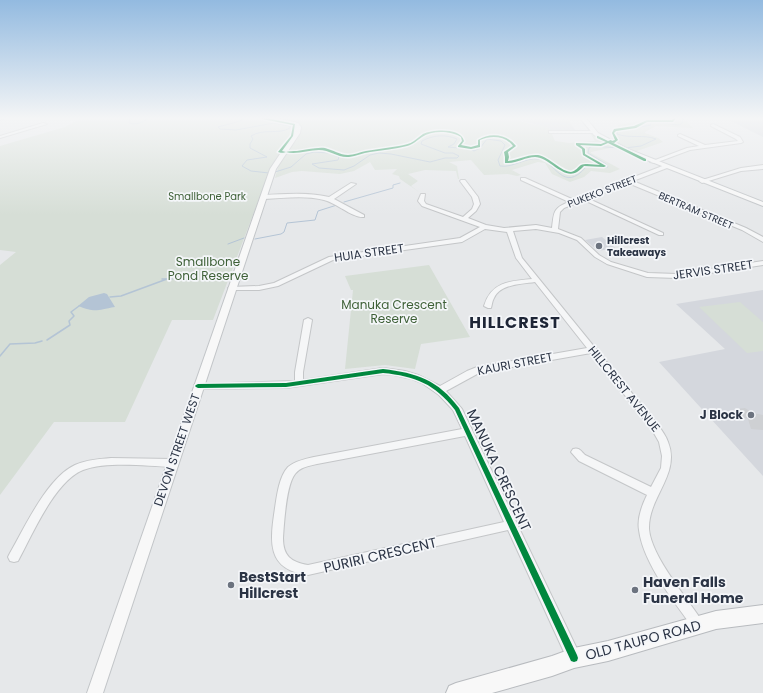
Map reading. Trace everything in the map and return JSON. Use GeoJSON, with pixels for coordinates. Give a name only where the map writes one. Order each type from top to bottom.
{"type":"FeatureCollection","features":[{"type":"Feature","properties":{"kind":"highway","name":"OLD TAUPO ROAD"},"geometry":{"type":"LineString","coordinates":[[456,693],[552,666],[574,658],[608,651],[716,620],[763,614]]}},
{"type":"Feature","properties":{"kind":"main road","name":"DEVON STREET WEST"},"geometry":{"type":"LineString","coordinates":[[95,693],[270,177],[279,158],[285,150]]}},
{"type":"Feature","properties":{"kind":"main road"},"geometry":{"type":"LineString","coordinates":[[627,150],[653,162],[763,204]]}},
{"type":"Feature","properties":{"kind":"street"},"geometry":{"type":"LineString","coordinates":[[653,162],[684,150]]}},
{"type":"Feature","properties":{"kind":"street","name":"PUKEKO STREET"},"geometry":{"type":"LineString","coordinates":[[555,229],[559,209],[573,202],[665,166]]}},
{"type":"Feature","properties":{"kind":"street"},"geometry":{"type":"LineString","coordinates":[[702,181],[741,170],[763,167]]}},
{"type":"Feature","properties":{"kind":"street"},"geometry":{"type":"LineString","coordinates":[[523,179],[573,202]]}},
{"type":"Feature","properties":{"kind":"street"},"geometry":{"type":"LineString","coordinates":[[463,181],[475,197],[477,204],[474,210],[464,219]]}},
{"type":"Feature","properties":{"kind":"street","name":"BERTRAM STREET"},"geometry":{"type":"LineString","coordinates":[[627,181],[744,230],[763,240]]}},
{"type":"Feature","properties":{"kind":"street"},"geometry":{"type":"LineString","coordinates":[[330,199],[353,184]]}},
{"type":"Feature","properties":{"kind":"street","name":"JERVIS STREET"},"geometry":{"type":"LineString","coordinates":[[423,195],[421,201],[424,205],[484,227],[510,230],[536,227],[555,229],[570,234],[580,239],[597,256],[609,263],[627,270],[647,275],[677,276],[763,264]]}},
{"type":"Feature","properties":{"kind":"street"},"geometry":{"type":"LineString","coordinates":[[264,197],[309,196],[330,199],[362,216]]}},
{"type":"Feature","properties":{"kind":"street"},"geometry":{"type":"LineString","coordinates":[[584,198],[661,234]]}},
{"type":"Feature","properties":{"kind":"street","name":"HUIA STREET"},"geometry":{"type":"LineString","coordinates":[[232,288],[259,288],[276,285],[331,258],[462,240],[484,227]]}},
{"type":"Feature","properties":{"kind":"street","name":"HILLCREST AVENUE"},"geometry":{"type":"LineString","coordinates":[[510,230],[519,258],[654,426],[665,442],[667,451],[666,469],[653,494],[645,519],[644,528],[646,540],[656,562],[698,625]]}},
{"type":"Feature","properties":{"kind":"street"},"geometry":{"type":"LineString","coordinates":[[488,306],[490,296],[497,289],[509,285],[537,280]]}},
{"type":"Feature","properties":{"kind":"street"},"geometry":{"type":"LineString","coordinates":[[299,383],[299,372],[308,320]]}},
{"type":"Feature","properties":{"kind":"street","name":"KAURI STREET"},"geometry":{"type":"LineString","coordinates":[[441,390],[477,370],[593,350]]}},
{"type":"Feature","properties":{"kind":"street","name":"MANUKA CRESCENT"},"geometry":{"type":"LineString","coordinates":[[198,386],[274,385],[299,383],[383,371],[398,372],[418,377],[441,390],[456,409],[574,658]]}},
{"type":"Feature","properties":{"kind":"street","name":"PURIRI CRESCENT"},"geometry":{"type":"LineString","coordinates":[[467,432],[317,460],[299,466],[292,471],[285,483],[276,547],[279,555],[291,567],[308,570],[511,525]]}},
{"type":"Feature","properties":{"kind":"street"},"geometry":{"type":"LineString","coordinates":[[576,452],[582,458],[653,494]]}},
{"type":"Feature","properties":{"kind":"street"},"geometry":{"type":"LineString","coordinates":[[14,557],[52,492],[67,475],[78,468],[100,463],[172,463]]}},
{"type":"Feature","properties":{"kind":"shaded area"},"geometry":{"type":"Polygon","coordinates":[[[602,237],[615,248],[598,251],[585,240],[602,237]]]}},
{"type":"Feature","properties":{"kind":"shaded area"},"geometry":{"type":"Polygon","coordinates":[[[763,290],[763,476],[659,362],[725,349],[676,304],[763,290]]]}},
{"type":"Feature","properties":{"kind":"green space"},"geometry":{"type":"Polygon","coordinates":[[[0,150],[282,150],[272,165],[213,320],[172,320],[125,422],[54,422],[0,495],[0,265],[16,252],[0,250],[0,150]]]}},
{"type":"Feature","properties":{"kind":"green space"},"geometry":{"type":"Polygon","coordinates":[[[288,150],[599,150],[591,153],[620,169],[610,173],[591,171],[584,177],[570,182],[552,174],[545,163],[538,162],[512,170],[521,175],[517,176],[508,174],[484,175],[471,160],[449,162],[457,166],[459,179],[456,171],[425,170],[408,174],[418,181],[411,186],[419,192],[400,179],[399,176],[392,174],[397,169],[375,170],[370,162],[354,171],[340,174],[302,171],[292,172],[275,178],[278,167],[288,150]]]}},
{"type":"Feature","properties":{"kind":"green space","name":"Manuka Crescent Reserve"},"geometry":{"type":"Polygon","coordinates":[[[429,265],[470,337],[421,344],[415,369],[385,365],[345,369],[353,290],[351,290],[345,276],[429,265]]]}},
{"type":"Feature","properties":{"kind":"green space"},"geometry":{"type":"Polygon","coordinates":[[[740,302],[763,322],[763,351],[747,353],[699,307],[740,302]]]}},
{"type":"Feature","properties":{"kind":"water"},"geometry":{"type":"Polygon","coordinates":[[[104,293],[107,294],[115,307],[93,310],[78,306],[89,297],[104,293]]]}},
{"type":"Feature","properties":{"kind":"building"},"geometry":{"type":"Polygon","coordinates":[[[745,408],[753,413],[763,415],[763,430],[751,429],[748,419],[738,416],[736,409],[745,408]]]}},
{"type":"Feature","properties":{"kind":"waterway"},"geometry":{"type":"LineString","coordinates":[[254,150],[267,157],[247,160],[242,166],[251,171],[269,173]]}},
{"type":"Feature","properties":{"kind":"waterway"},"geometry":{"type":"LineString","coordinates":[[275,172],[291,167],[306,154],[314,152],[329,153],[339,157],[338,160],[312,164],[319,168],[344,170],[354,166],[370,155],[379,153],[430,162],[445,158],[457,158],[459,156],[453,153],[445,153],[438,150]]}},
{"type":"Feature","properties":{"kind":"waterway"},"geometry":{"type":"LineString","coordinates":[[503,150],[498,160],[500,166],[539,159],[545,161],[565,177],[571,177],[578,174],[586,167],[608,167],[606,164],[588,153],[589,150]]}},
{"type":"Feature","properties":{"kind":"waterway"},"geometry":{"type":"LineString","coordinates":[[344,202],[393,188],[393,185],[400,183]]}},
{"type":"Feature","properties":{"kind":"waterway"},"geometry":{"type":"LineString","coordinates":[[255,239],[281,234],[284,232],[287,223],[315,220],[318,211],[337,205]]}},
{"type":"Feature","properties":{"kind":"waterway"},"geometry":{"type":"LineString","coordinates":[[228,244],[244,238]]}},
{"type":"Feature","properties":{"kind":"waterway"},"geometry":{"type":"LineString","coordinates":[[162,279],[167,279]]}},
{"type":"Feature","properties":{"kind":"waterway"},"geometry":{"type":"LineString","coordinates":[[110,297],[121,296],[167,279]]}},
{"type":"Feature","properties":{"kind":"waterway"},"geometry":{"type":"LineString","coordinates":[[167,279],[172,279]]}},
{"type":"Feature","properties":{"kind":"waterway"},"geometry":{"type":"LineString","coordinates":[[182,279],[191,280]]}},
{"type":"Feature","properties":{"kind":"waterway"},"geometry":{"type":"LineString","coordinates":[[47,340],[70,325],[69,321],[74,316],[71,312],[79,306]]}},
{"type":"Feature","properties":{"kind":"waterway"},"geometry":{"type":"LineString","coordinates":[[0,356],[10,344],[35,343],[42,341]]}},
{"type":"Feature","properties":{"kind":"cycle path"},"geometry":{"type":"LineString","coordinates":[[281,150],[280,152],[284,152]]}},
{"type":"Feature","properties":{"kind":"cycle path"},"geometry":{"type":"LineString","coordinates":[[287,152],[309,150]]}},
{"type":"Feature","properties":{"kind":"cycle path"},"geometry":{"type":"LineString","coordinates":[[329,150],[344,156],[377,150]]}},
{"type":"Feature","properties":{"kind":"cycle path"},"geometry":{"type":"LineString","coordinates":[[508,150],[506,152],[506,162],[537,156],[542,157],[570,173],[584,165],[604,166],[584,154],[583,150]]}},
{"type":"Feature","properties":{"kind":"cycle path"},"geometry":{"type":"LineString","coordinates":[[625,150],[645,160]]}},
{"type":"Feature","properties":{"kind":"cycle path"},"geometry":{"type":"LineString","coordinates":[[198,386],[286,385],[383,371],[405,374],[434,386],[442,392],[457,409],[574,658]]}},
{"type":"Feature","properties":{"kind":"place","name":"Hillcrest Takeaways"},"geometry":{"type":"Point","coordinates":[599,246]}},
{"type":"Feature","properties":{"kind":"place","name":"J Block"},"geometry":{"type":"Point","coordinates":[751,415]}},
{"type":"Feature","properties":{"kind":"place","name":"BestStart Hillcrest"},"geometry":{"type":"Point","coordinates":[231,585]}},
{"type":"Feature","properties":{"kind":"place","name":"Haven Falls Funeral Home"},"geometry":{"type":"Point","coordinates":[635,590]}},
{"type":"Feature","properties":{"kind":"district","name":"HILLCREST"},"geometry":{"type":"Point","coordinates":[515,322]}},
{"type":"Feature","properties":{"kind":"park label","name":"Smallbone Park"},"geometry":{"type":"Point","coordinates":[207,196]}},
{"type":"Feature","properties":{"kind":"park label","name":"Smallbone Pond Reserve"},"geometry":{"type":"Point","coordinates":[208,269]}}]}
